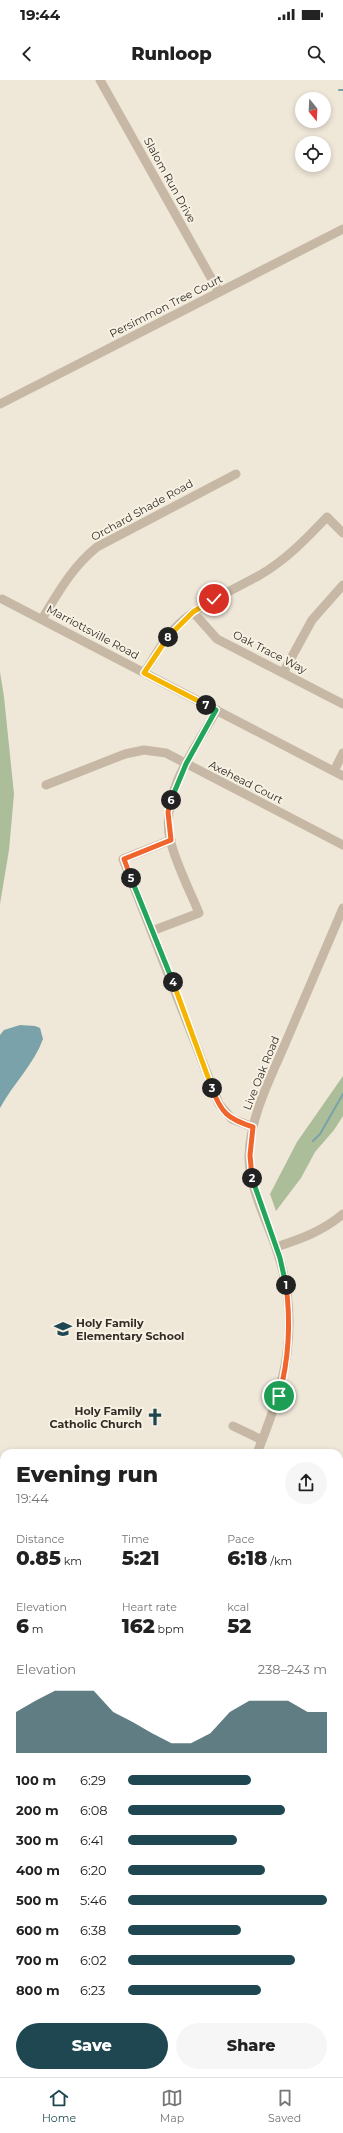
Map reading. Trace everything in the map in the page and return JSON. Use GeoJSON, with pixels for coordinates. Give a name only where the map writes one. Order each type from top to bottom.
{"type":"FeatureCollection","features":[{"type":"Feature","properties":{"kind":"street","name":"Slalom Run Drive"},"geometry":{"type":"LineString","coordinates":[[100,80],[219,292]]}},
{"type":"Feature","properties":{"kind":"street","name":"Persimmon Tree Court"},"geometry":{"type":"LineString","coordinates":[[0,404],[343,229]]}},
{"type":"Feature","properties":{"kind":"street","name":"Orchard Shade Road"},"geometry":{"type":"LineString","coordinates":[[42,619],[68,577],[86,556],[97,548],[236,474]]}},
{"type":"Feature","properties":{"kind":"street"},"geometry":{"type":"LineString","coordinates":[[144,673],[164,641],[178,624],[193,612],[279,563],[300,546],[327,517],[343,533]]}},
{"type":"Feature","properties":{"kind":"street"},"geometry":{"type":"LineString","coordinates":[[283,673],[312,620],[343,585]]}},
{"type":"Feature","properties":{"kind":"street","name":"Marriottsville Road"},"geometry":{"type":"LineString","coordinates":[[2,599],[343,776]]}},
{"type":"Feature","properties":{"kind":"street","name":"Oak Trace Way"},"geometry":{"type":"LineString","coordinates":[[193,612],[217,638],[343,704]]}},
{"type":"Feature","properties":{"kind":"street"},"geometry":{"type":"LineString","coordinates":[[152,930],[199,913],[171,840],[168,812],[174,790],[186,764],[216,710]]}},
{"type":"Feature","properties":{"kind":"street","name":"Axehead Court"},"geometry":{"type":"LineString","coordinates":[[46,785],[125,754],[144,750],[166,753],[343,845]]}},
{"type":"Feature","properties":{"kind":"street"},"geometry":{"type":"LineString","coordinates":[[334,771],[343,753]]}},
{"type":"Feature","properties":{"kind":"street"},"geometry":{"type":"LineString","coordinates":[[171,840],[124,859],[219,1104],[232,1119],[253,1127]]}},
{"type":"Feature","properties":{"kind":"street","name":"Live Oak Road"},"geometry":{"type":"LineString","coordinates":[[258,1449],[279,1396],[289,1346],[289,1317],[286,1285],[276,1247],[258,1200],[251,1176],[250,1155],[253,1127],[266,1090],[343,908]]}},
{"type":"Feature","properties":{"kind":"street"},"geometry":{"type":"LineString","coordinates":[[276,1247],[322,1230],[343,1214]]}},
{"type":"Feature","properties":{"kind":"street"},"geometry":{"type":"LineString","coordinates":[[233,1426],[262,1440]]}},
{"type":"Feature","properties":{"kind":"street"},"geometry":{"type":"LineString","coordinates":[[0,1542],[0,1551]]}},
{"type":"Feature","properties":{"kind":"green space"},"geometry":{"type":"Polygon","coordinates":[[[0,672],[14,794],[9,850],[0,904],[0,672]]]}},
{"type":"Feature","properties":{"kind":"green space"},"geometry":{"type":"Polygon","coordinates":[[[343,1076],[343,1116],[334,1130],[315,1152],[301,1178],[276,1211],[270,1194],[297,1142],[343,1076]]]}},
{"type":"Feature","properties":{"kind":"water"},"geometry":{"type":"Polygon","coordinates":[[[20,1025],[35,1026],[40,1028],[43,1039],[34,1057],[0,1108],[0,1035],[4,1030],[20,1025]]]}},
{"type":"Feature","properties":{"kind":"waterway"},"geometry":{"type":"LineString","coordinates":[[313,1141],[320,1134],[343,1094]]}},
{"type":"Feature","properties":{"kind":"place","name":"Holy Family Elementary School"},"geometry":{"type":"Point","coordinates":[63,1329]}},
{"type":"Feature","properties":{"kind":"place","name":"Holy Family Catholic Church"},"geometry":{"type":"Point","coordinates":[155,1417]}},
{"type":"Feature","properties":{"kind":"route"},"geometry":{"type":"LineString","coordinates":[[214,599],[193,612],[178,624],[164,641],[144,673],[216,710],[186,764],[170,801],[168,826],[171,840],[124,859],[216,1098],[226,1114],[232,1119],[253,1127],[250,1144],[251,1176],[258,1200],[280,1258],[288,1302],[290,1332],[289,1346],[279,1396]]}}]}
